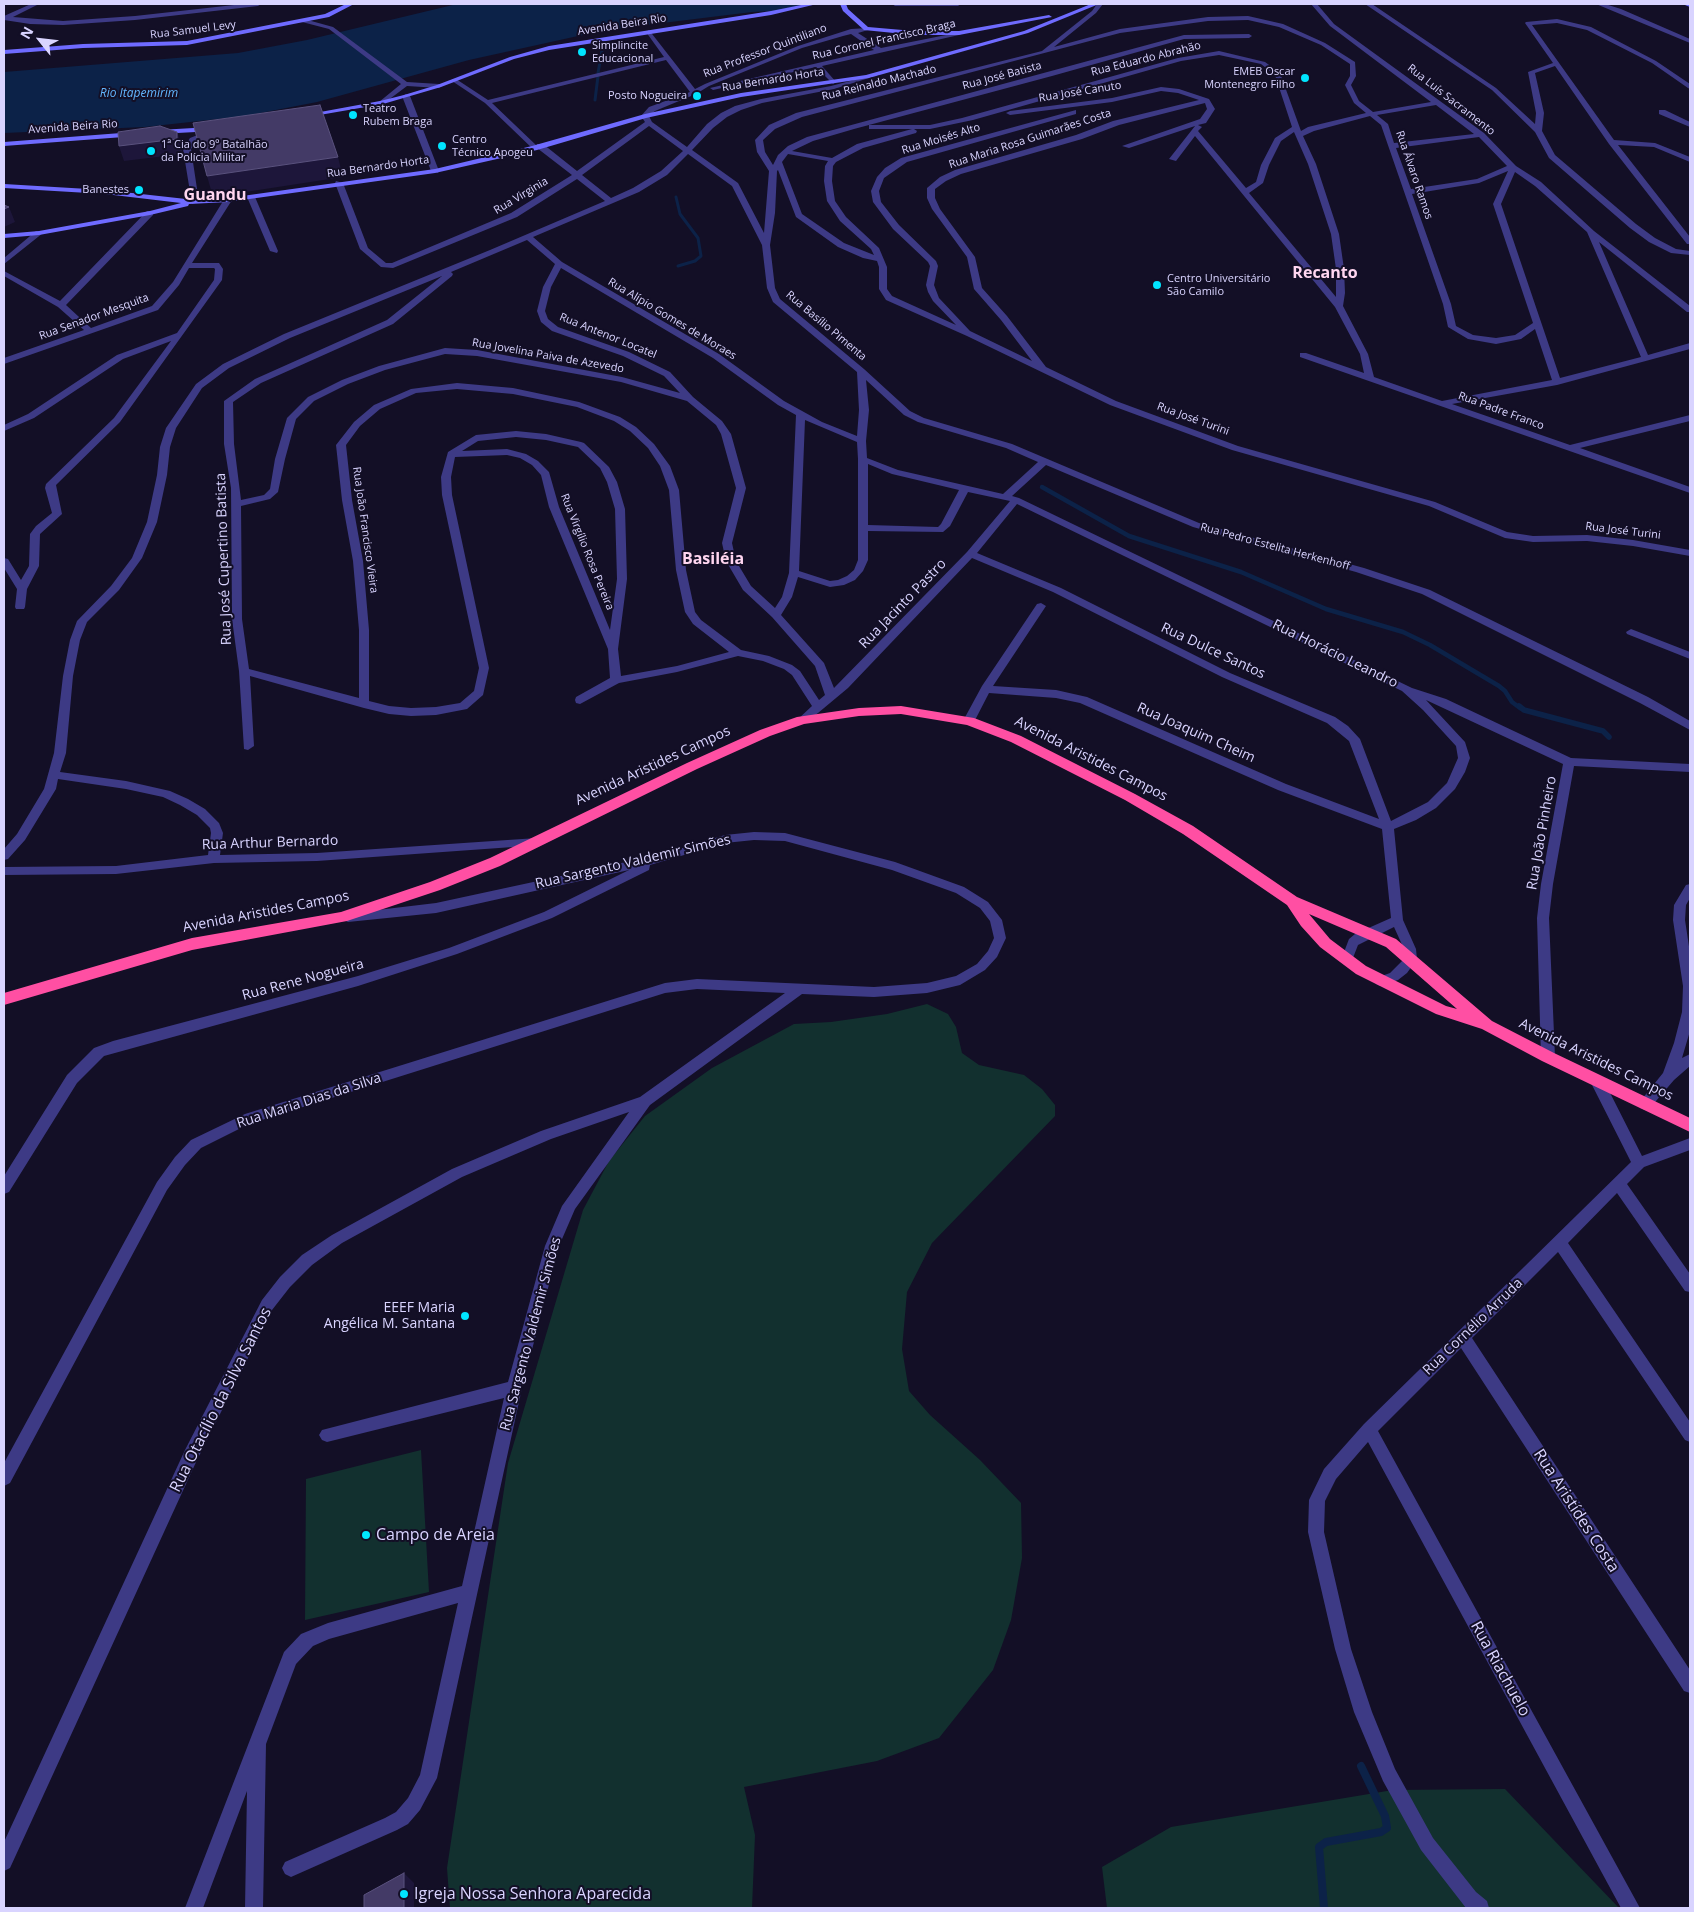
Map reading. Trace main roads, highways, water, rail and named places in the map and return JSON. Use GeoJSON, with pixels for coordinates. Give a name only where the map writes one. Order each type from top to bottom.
{"type":"FeatureCollection","features":[{"type":"Feature","properties":{"kind":"highway","name":"Avenida Aristides Campos"},"geometry":{"type":"LineString","coordinates":[[4,999],[192,944],[342,917],[435,886],[495,862],[692,766],[802,720],[859,712],[901,710],[969,721],[1016,739],[1130,797],[1188,830],[1292,901],[1367,931],[1391,943],[1487,1025]]}},
{"type":"Feature","properties":{"kind":"highway","name":"Avenida Aristides Campos"},"geometry":{"type":"LineString","coordinates":[[1292,901],[1310,926],[1326,943],[1347,960],[1380,981],[1441,1010],[1487,1025],[1597,1081],[1690,1124]]}},
{"type":"Feature","properties":{"kind":"main road","name":"Rua Samuel Levy"},"geometry":{"type":"LineString","coordinates":[[4,52],[83,46],[187,43],[304,22],[327,16],[351,4]]}},
{"type":"Feature","properties":{"kind":"main road","name":"Avenida Beira Rio"},"geometry":{"type":"LineString","coordinates":[[304,115],[381,103],[406,96],[439,86],[529,52],[575,43],[771,14],[814,4]]}},
{"type":"Feature","properties":{"kind":"main road","name":"Rua Professor Quintiliano"},"geometry":{"type":"LineString","coordinates":[[844,4],[845,10],[866,29],[914,33],[959,33]]}},
{"type":"Feature","properties":{"kind":"main road"},"geometry":{"type":"LineString","coordinates":[[1080,11],[1096,4]]}},
{"type":"Feature","properties":{"kind":"main road","name":"Rua Coronel Francisco Braga"},"geometry":{"type":"LineString","coordinates":[[959,33],[1080,11]]}},
{"type":"Feature","properties":{"kind":"main road","name":"Rua Bernardo Horta"},"geometry":{"type":"LineString","coordinates":[[4,186],[105,192],[195,202],[228,200],[434,171],[647,120],[742,95],[867,77],[1026,32],[1080,11]]}},
{"type":"Feature","properties":{"kind":"main road"},"geometry":{"type":"LineString","coordinates":[[147,133],[218,129]]}},
{"type":"Feature","properties":{"kind":"main road","name":"Avenida Beira Rio"},"geometry":{"type":"LineString","coordinates":[[4,144],[138,134]]}},
{"type":"Feature","properties":{"kind":"main road"},"geometry":{"type":"LineString","coordinates":[[4,236],[39,233],[150,213],[195,202]]}},
{"type":"Feature","properties":{"kind":"water","name":"Rio Itapemirim"},"geometry":{"type":"Polygon","coordinates":[[[457,4],[807,4],[774,11],[638,26],[578,36],[469,60],[317,102],[245,116],[145,127],[4,133],[4,72],[238,53],[307,40],[457,4]]]}},
{"type":"Feature","properties":{"kind":"waterway"},"geometry":{"type":"LineString","coordinates":[[598,73],[604,39]]}},
{"type":"Feature","properties":{"kind":"waterway"},"geometry":{"type":"LineString","coordinates":[[595,100],[598,76]]}},
{"type":"Feature","properties":{"kind":"waterway"},"geometry":{"type":"LineString","coordinates":[[676,197],[680,214],[698,238],[701,256],[695,261],[678,266]]}},
{"type":"Feature","properties":{"kind":"waterway"},"geometry":{"type":"LineString","coordinates":[[1042,487],[1129,536],[1241,572],[1326,609],[1403,632],[1430,645],[1499,686],[1505,691],[1512,702],[1520,708]]}},
{"type":"Feature","properties":{"kind":"waterway"},"geometry":{"type":"LineString","coordinates":[[1519,706],[1524,710],[1603,731],[1609,737]]}},
{"type":"Feature","properties":{"kind":"waterway"},"geometry":{"type":"LineString","coordinates":[[1324,1908],[1319,1847],[1326,1842],[1381,1832],[1387,1828],[1385,1816],[1361,1766]]}},
{"type":"Feature","properties":{"kind":"place","name":"Simplincite Educacional"},"geometry":{"type":"Point","coordinates":[582,52]}},
{"type":"Feature","properties":{"kind":"place","name":"EMEB Oscar Montenegro Filho"},"geometry":{"type":"Point","coordinates":[1305,78]}},
{"type":"Feature","properties":{"kind":"place","name":"Posto Nogueira"},"geometry":{"type":"Point","coordinates":[697,96]}},
{"type":"Feature","properties":{"kind":"place","name":"Teatro Rubem Braga"},"geometry":{"type":"Point","coordinates":[353,115]}},
{"type":"Feature","properties":{"kind":"place","name":"Centro Técnico Apogeu"},"geometry":{"type":"Point","coordinates":[442,146]}},
{"type":"Feature","properties":{"kind":"place","name":"1ª Cia do 9º Batalhão da Polícia Militar"},"geometry":{"type":"Point","coordinates":[151,151]}},
{"type":"Feature","properties":{"kind":"place","name":"Banestes"},"geometry":{"type":"Point","coordinates":[139,190]}},
{"type":"Feature","properties":{"kind":"place","name":"Centro Universitário São Camilo"},"geometry":{"type":"Point","coordinates":[1157,285]}},
{"type":"Feature","properties":{"kind":"place","name":"EEEF Maria Angélica M. Santana"},"geometry":{"type":"Point","coordinates":[465,1316]}},
{"type":"Feature","properties":{"kind":"place","name":"Campo de Areia"},"geometry":{"type":"Point","coordinates":[366,1535]}},
{"type":"Feature","properties":{"kind":"place","name":"Igreja Nossa Senhora Aparecida"},"geometry":{"type":"Point","coordinates":[404,1894]}},
{"type":"Feature","properties":{"kind":"district","name":"Guandu"},"geometry":{"type":"Point","coordinates":[215,195]}},
{"type":"Feature","properties":{"kind":"district","name":"Recanto"},"geometry":{"type":"Point","coordinates":[1325,273]}},
{"type":"Feature","properties":{"kind":"district","name":"Basiléia"},"geometry":{"type":"Point","coordinates":[713,559]}}]}
